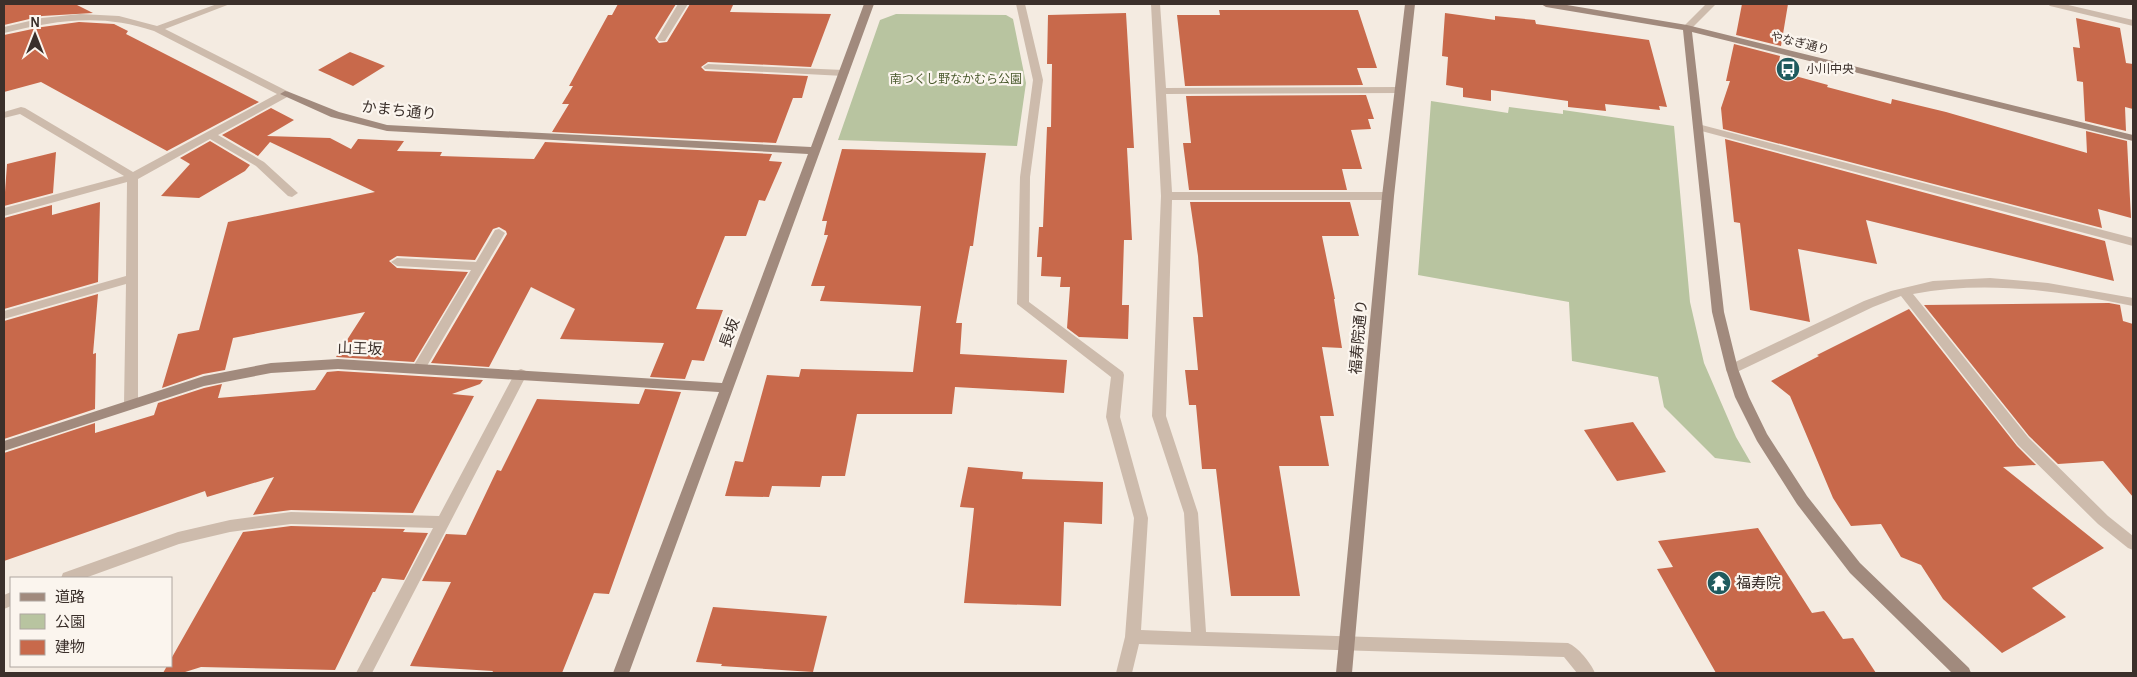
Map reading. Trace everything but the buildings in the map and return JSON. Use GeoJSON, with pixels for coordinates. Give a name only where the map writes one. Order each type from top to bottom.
{"type":"FeatureCollection","features":[{"type":"Feature","properties":{"kind":"street"},"geometry":{"type":"LineString","coordinates":[[157,29],[225,4]]}},
{"type":"Feature","properties":{"kind":"street"},"geometry":{"type":"LineString","coordinates":[[662,39],[683,4]]}},
{"type":"Feature","properties":{"kind":"street","name":"長坂"},"geometry":{"type":"LineString","coordinates":[[621,673],[869,4]]}},
{"type":"Feature","properties":{"kind":"street"},"geometry":{"type":"LineString","coordinates":[[1020,4],[1038,80],[1025,177],[1023,304],[1118,375],[1113,416],[1141,518],[1133,637],[1124,673]]}},
{"type":"Feature","properties":{"kind":"street"},"geometry":{"type":"LineString","coordinates":[[1156,4],[1167,196],[1159,416],[1191,513],[1199,639]]}},
{"type":"Feature","properties":{"kind":"street","name":"福寿院通り"},"geometry":{"type":"LineString","coordinates":[[1344,673],[1388,196],[1410,4]]}},
{"type":"Feature","properties":{"kind":"street","name":"やなぎ通り"},"geometry":{"type":"LineString","coordinates":[[1546,4],[1687,28],[2133,138]]}},
{"type":"Feature","properties":{"kind":"street"},"geometry":{"type":"LineString","coordinates":[[1711,4],[1687,28],[1718,312],[1732,369],[1742,397],[1762,437],[1802,500],[1855,568],[1963,673]]}},
{"type":"Feature","properties":{"kind":"street"},"geometry":{"type":"LineString","coordinates":[[2053,4],[2133,23]]}},
{"type":"Feature","properties":{"kind":"street","name":"かまち通り"},"geometry":{"type":"LineString","coordinates":[[4,30],[53,18],[120,17],[157,29],[328,114],[387,128],[815,151]]}},
{"type":"Feature","properties":{"kind":"street"},"geometry":{"type":"LineString","coordinates":[[708,67],[844,73]]}},
{"type":"Feature","properties":{"kind":"street"},"geometry":{"type":"LineString","coordinates":[[1160,91],[1400,90]]}},
{"type":"Feature","properties":{"kind":"street"},"geometry":{"type":"LineString","coordinates":[[4,212],[134,177],[285,94]]}},
{"type":"Feature","properties":{"kind":"street"},"geometry":{"type":"LineString","coordinates":[[4,115],[21,110],[134,177]]}},
{"type":"Feature","properties":{"kind":"street"},"geometry":{"type":"LineString","coordinates":[[1698,127],[2133,242]]}},
{"type":"Feature","properties":{"kind":"street"},"geometry":{"type":"LineString","coordinates":[[210,135],[260,164],[292,193]]}},
{"type":"Feature","properties":{"kind":"street"},"geometry":{"type":"LineString","coordinates":[[131,404],[134,177]]}},
{"type":"Feature","properties":{"kind":"street"},"geometry":{"type":"LineString","coordinates":[[1167,196],[1388,196]]}},
{"type":"Feature","properties":{"kind":"street"},"geometry":{"type":"LineString","coordinates":[[419,368],[499,233]]}},
{"type":"Feature","properties":{"kind":"street"},"geometry":{"type":"LineString","coordinates":[[397,262],[479,266]]}},
{"type":"Feature","properties":{"kind":"street"},"geometry":{"type":"LineString","coordinates":[[4,315],[133,278]]}},
{"type":"Feature","properties":{"kind":"street"},"geometry":{"type":"LineString","coordinates":[[1732,369],[1872,303],[1904,291],[1972,283],[2024,284],[2076,290],[2133,302]]}},
{"type":"Feature","properties":{"kind":"street"},"geometry":{"type":"LineString","coordinates":[[1904,291],[2023,441],[2103,520],[2133,544]]}},
{"type":"Feature","properties":{"kind":"street","name":"山王坂"},"geometry":{"type":"LineString","coordinates":[[4,446],[204,381],[271,368],[338,364],[727,388]]}},
{"type":"Feature","properties":{"kind":"street"},"geometry":{"type":"LineString","coordinates":[[364,673],[521,374]]}},
{"type":"Feature","properties":{"kind":"street"},"geometry":{"type":"LineString","coordinates":[[71,577],[178,538],[230,526],[291,518],[443,522]]}},
{"type":"Feature","properties":{"kind":"street"},"geometry":{"type":"LineString","coordinates":[[1133,637],[1568,650],[1587,673]]}},
{"type":"Feature","properties":{"kind":"green space","name":"南つくし野なかむら公園"},"geometry":{"type":"Polygon","coordinates":[[[896,14],[1006,15],[1013,19],[1026,83],[1017,146],[838,140],[880,20],[896,14]]]}},
{"type":"Feature","properties":{"kind":"green space"},"geometry":{"type":"Polygon","coordinates":[[[1431,101],[1508,113],[1509,107],[1563,114],[1563,110],[1674,126],[1690,302],[1704,363],[1736,437],[1751,463],[1715,458],[1664,407],[1658,377],[1572,361],[1569,302],[1418,275],[1431,101]]]}},
{"type":"Feature","properties":{"kind":"place","name":"小川中央"},"geometry":{"type":"Point","coordinates":[1788,69]}},
{"type":"Feature","properties":{"kind":"place","name":"福寿院"},"geometry":{"type":"Point","coordinates":[1719,583]}}]}
